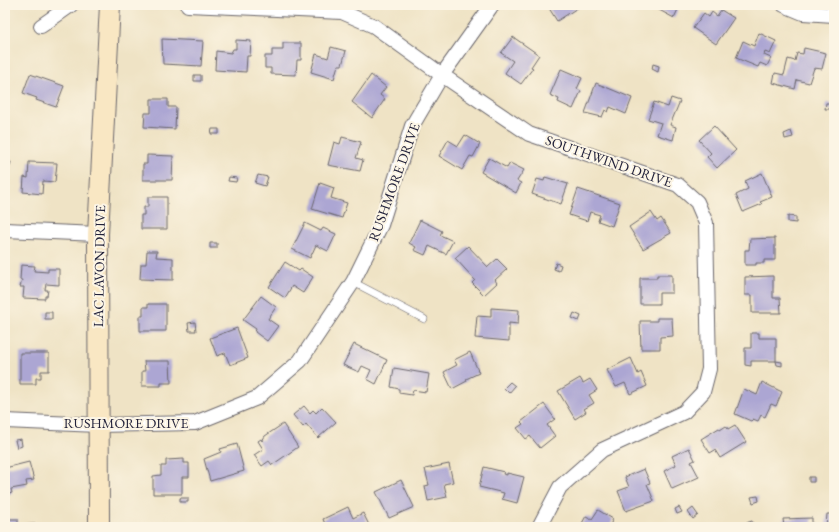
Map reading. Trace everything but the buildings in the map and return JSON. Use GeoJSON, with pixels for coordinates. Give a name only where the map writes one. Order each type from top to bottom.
{"type":"FeatureCollection","features":[{"type":"Feature","properties":{"kind":"street"},"geometry":{"type":"LineString","coordinates":[[41,26],[71,5]]}},
{"type":"Feature","properties":{"kind":"street","name":"LAC LAVON DRIVE"},"geometry":{"type":"LineString","coordinates":[[98,527],[98,234],[110,5]]}},
{"type":"Feature","properties":{"kind":"street","name":"SOUTHWIND DRIVE"},"geometry":{"type":"LineString","coordinates":[[188,5],[342,12],[374,26],[442,75],[529,134],[678,185],[697,202],[706,223],[709,369],[703,392],[684,412],[602,450],[560,487],[539,527]]}},
{"type":"Feature","properties":{"kind":"street","name":"RUSHMORE DRIVE"},"geometry":{"type":"LineString","coordinates":[[5,422],[98,425],[195,423],[257,398],[300,362],[353,282],[381,224],[412,126],[442,75],[492,5]]}},
{"type":"Feature","properties":{"kind":"street"},"geometry":{"type":"LineString","coordinates":[[784,5],[804,13],[834,15]]}},
{"type":"Feature","properties":{"kind":"street"},"geometry":{"type":"LineString","coordinates":[[5,230],[98,234]]}},
{"type":"Feature","properties":{"kind":"lane"},"geometry":{"type":"LineString","coordinates":[[353,282],[424,319]]}}]}
